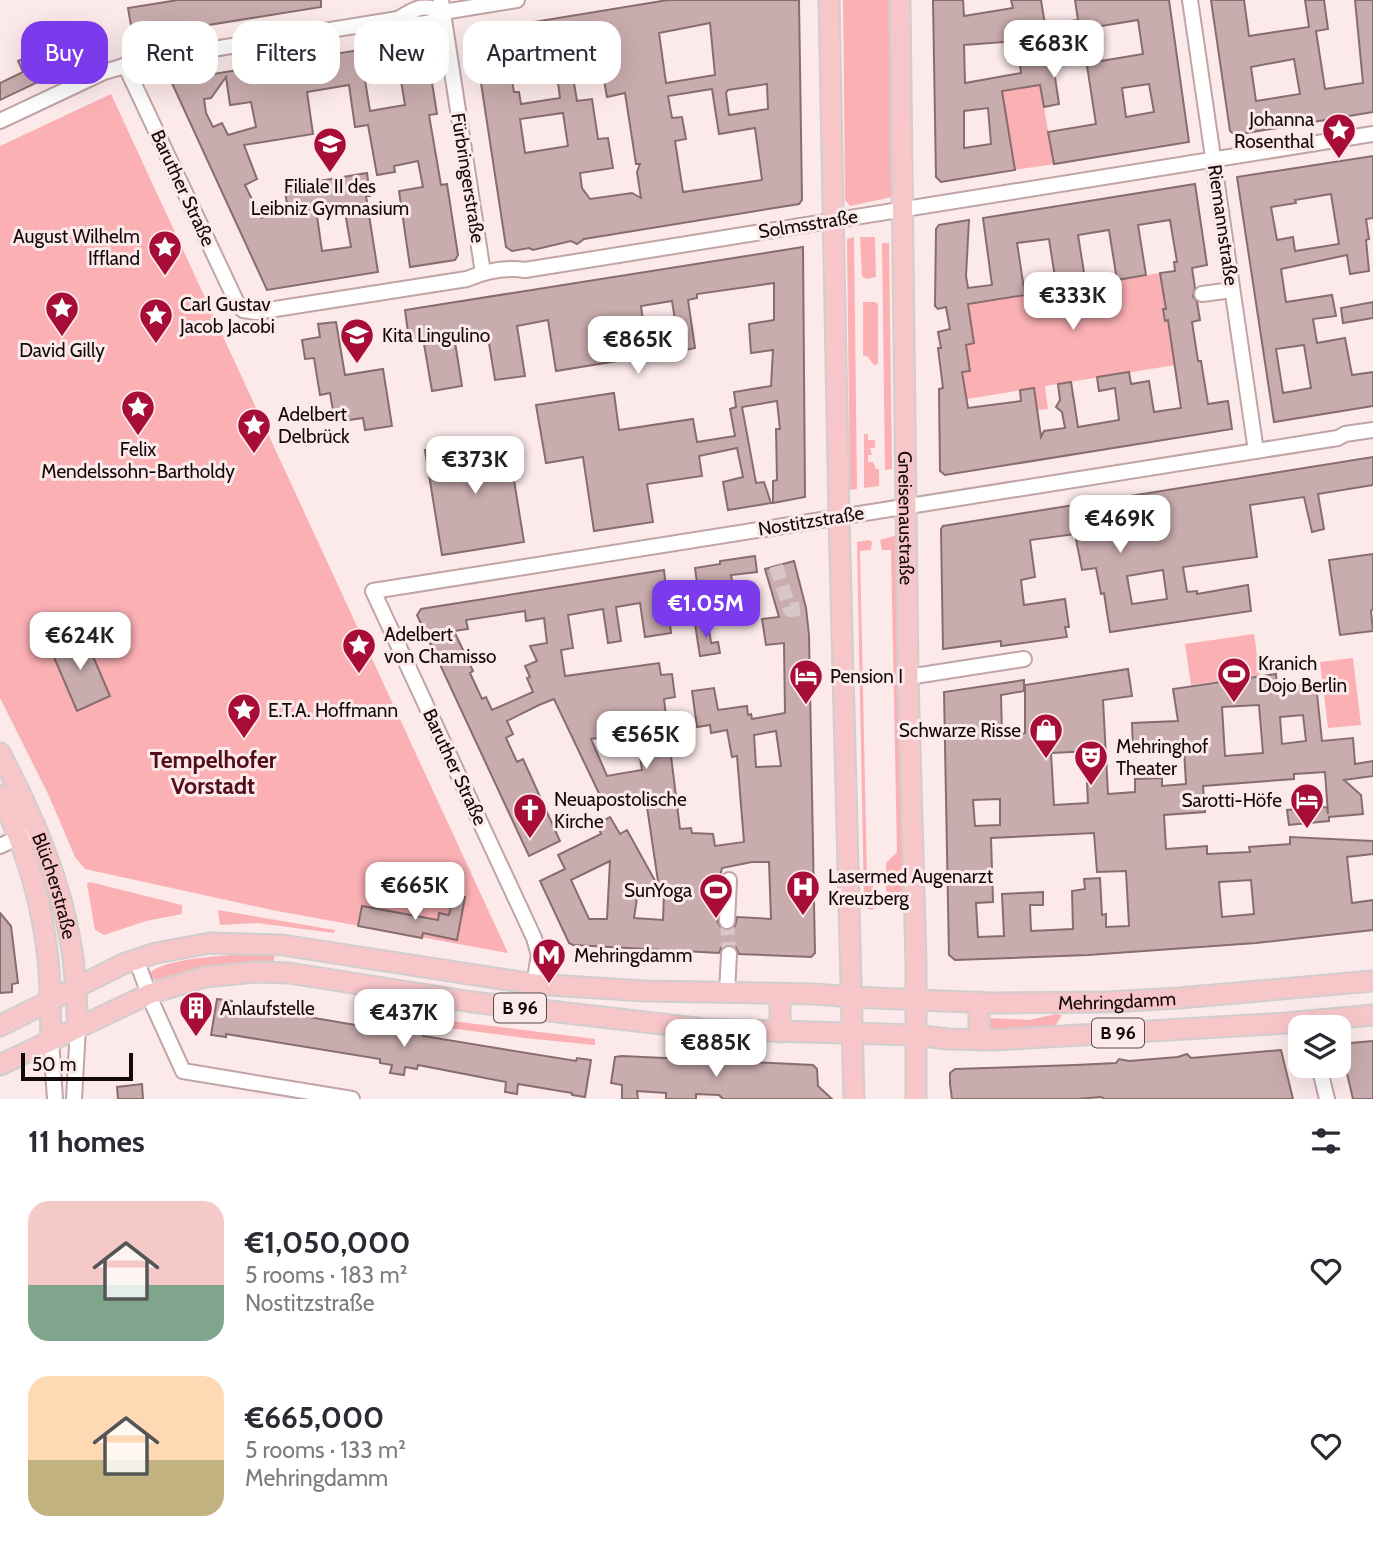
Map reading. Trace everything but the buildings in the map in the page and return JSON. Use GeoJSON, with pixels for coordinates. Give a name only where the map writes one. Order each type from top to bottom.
{"type":"FeatureCollection","features":[{"type":"Feature","properties":{"kind":"main road"},"geometry":{"type":"LineString","coordinates":[[829,0],[854,1099]]}},
{"type":"Feature","properties":{"kind":"main road","name":"Gneisenaustraße"},"geometry":{"type":"LineString","coordinates":[[900,0],[916,1099]]}},
{"type":"Feature","properties":{"kind":"main road","name":"Blücherstraße"},"geometry":{"type":"LineString","coordinates":[[0,753],[37,829],[61,901],[72,952],[78,1027]]}},
{"type":"Feature","properties":{"kind":"main road","name":"Blücherstraße"},"geometry":{"type":"LineString","coordinates":[[0,795],[18,838],[42,920],[48,961],[51,1040]]}},
{"type":"Feature","properties":{"kind":"main road","name":"Mehringdamm"},"geometry":{"type":"LineString","coordinates":[[0,1026],[136,959],[210,943],[270,944],[534,984],[727,993],[815,994],[852,1016],[915,1035],[979,1040],[1288,1025]]}},
{"type":"Feature","properties":{"kind":"main road","name":"Mehringdamm"},"geometry":{"type":"LineString","coordinates":[[1,1062],[149,994],[216,975],[256,972],[281,972],[472,1002],[607,1019],[705,1029],[780,1032],[916,999],[1108,1002],[1373,981]]}},
{"type":"Feature","properties":{"kind":"main road"},"geometry":{"type":"LineString","coordinates":[[780,994],[780,1032]]}},
{"type":"Feature","properties":{"kind":"main road"},"geometry":{"type":"LineString","coordinates":[[979,1002],[979,1040]]}},
{"type":"Feature","properties":{"kind":"main road","name":"Mehringdamm"},"geometry":{"type":"LineString","coordinates":[[1351,1018],[1373,1015]]}},
{"type":"Feature","properties":{"kind":"street"},"geometry":{"type":"LineString","coordinates":[[218,48],[398,19],[418,24],[432,22],[442,6],[517,0]]}},
{"type":"Feature","properties":{"kind":"street","name":"Riemannstraße"},"geometry":{"type":"LineString","coordinates":[[1190,0],[1256,451]]}},
{"type":"Feature","properties":{"kind":"street","name":"Fürbringerstraße"},"geometry":{"type":"LineString","coordinates":[[442,6],[483,273]]}},
{"type":"Feature","properties":{"kind":"street"},"geometry":{"type":"LineString","coordinates":[[0,121],[122,66]]}},
{"type":"Feature","properties":{"kind":"street","name":"Baruther Straße"},"geometry":{"type":"LineString","coordinates":[[134,84],[236,301],[243,310]]}},
{"type":"Feature","properties":{"kind":"street","name":"Solmsstraße"},"geometry":{"type":"LineString","coordinates":[[243,310],[256,312],[324,302],[467,279],[511,268],[525,270],[1373,134]]}},
{"type":"Feature","properties":{"kind":"street"},"geometry":{"type":"LineString","coordinates":[[1202,294],[1231,286]]}},
{"type":"Feature","properties":{"kind":"street","name":"Nostitzstraße"},"geometry":{"type":"LineString","coordinates":[[373,592],[1338,438],[1345,434],[1373,430]]}},
{"type":"Feature","properties":{"kind":"street","name":"Baruther Straße"},"geometry":{"type":"LineString","coordinates":[[373,592],[534,938],[538,955],[534,984]]}},
{"type":"Feature","properties":{"kind":"street"},"geometry":{"type":"LineString","coordinates":[[908,677],[1024,659]]}},
{"type":"Feature","properties":{"kind":"street"},"geometry":{"type":"LineString","coordinates":[[0,846],[37,829]]}},
{"type":"Feature","properties":{"kind":"street"},"geometry":{"type":"LineString","coordinates":[[727,921],[729,880]]}},
{"type":"Feature","properties":{"kind":"street"},"geometry":{"type":"LineString","coordinates":[[727,993],[729,954]]}},
{"type":"Feature","properties":{"kind":"street"},"geometry":{"type":"LineString","coordinates":[[136,959],[183,1071],[352,1099]]}},
{"type":"Feature","properties":{"kind":"street"},"geometry":{"type":"LineString","coordinates":[[74,1099],[78,1027]]}},
{"type":"Feature","properties":{"kind":"street"},"geometry":{"type":"LineString","coordinates":[[51,1040],[55,1099]]}},
{"type":"Feature","properties":{"kind":"street"},"geometry":{"type":"LineString","coordinates":[[1322,1078],[1326,1099]]}},
{"type":"Feature","properties":{"kind":"shaded area"},"geometry":{"type":"Polygon","coordinates":[[[843,0],[889,0],[892,197],[850,206],[845,200],[843,0]]]}},
{"type":"Feature","properties":{"kind":"shaded area"},"geometry":{"type":"Polygon","coordinates":[[[1040,85],[1054,164],[1015,170],[1002,91],[1040,85]]]}},
{"type":"Feature","properties":{"kind":"shaded area"},"geometry":{"type":"Polygon","coordinates":[[[111,94],[508,953],[272,910],[85,869],[75,857],[49,796],[0,698],[0,146],[111,94]]]}},
{"type":"Feature","properties":{"kind":"shaded area"},"geometry":{"type":"Polygon","coordinates":[[[854,237],[857,489],[850,490],[847,239],[854,237]]]}},
{"type":"Feature","properties":{"kind":"shaded area"},"geometry":{"type":"Polygon","coordinates":[[[860,237],[875,237],[876,277],[866,279],[862,276],[860,237]]]}},
{"type":"Feature","properties":{"kind":"shaded area"},"geometry":{"type":"Polygon","coordinates":[[[882,243],[889,243],[892,469],[885,470],[882,243]]]}},
{"type":"Feature","properties":{"kind":"shaded area"},"geometry":{"type":"Polygon","coordinates":[[[1160,273],[1162,288],[1171,287],[1175,307],[1163,310],[1165,320],[1168,320],[1175,365],[1045,386],[1048,409],[1038,410],[1034,388],[967,399],[963,372],[970,371],[966,345],[974,342],[969,308],[965,304],[1160,273]]]}},
{"type":"Feature","properties":{"kind":"shaded area"},"geometry":{"type":"Polygon","coordinates":[[[863,302],[878,304],[878,364],[874,365],[867,356],[863,356],[863,302]]]}},
{"type":"Feature","properties":{"kind":"shaded area"},"geometry":{"type":"Polygon","coordinates":[[[864,434],[868,434],[868,440],[875,440],[875,448],[870,448],[872,455],[868,455],[868,462],[873,462],[876,469],[879,469],[879,486],[864,488],[864,434]]]}},
{"type":"Feature","properties":{"kind":"shaded area"},"geometry":{"type":"Polygon","coordinates":[[[897,535],[901,911],[886,890],[886,863],[897,852],[891,550],[882,550],[880,540],[897,535]]]}},
{"type":"Feature","properties":{"kind":"shaded area"},"geometry":{"type":"Polygon","coordinates":[[[857,542],[872,542],[871,550],[860,551],[867,879],[877,892],[878,899],[872,910],[868,909],[864,902],[857,542]]]}},
{"type":"Feature","properties":{"kind":"shaded area"},"geometry":{"type":"Polygon","coordinates":[[[1254,634],[1260,675],[1191,685],[1185,644],[1254,634]]]}},
{"type":"Feature","properties":{"kind":"shaded area"},"geometry":{"type":"Polygon","coordinates":[[[1353,658],[1361,725],[1328,728],[1320,662],[1353,658]]]}},
{"type":"Feature","properties":{"kind":"shaded area"},"geometry":{"type":"Polygon","coordinates":[[[90,882],[182,905],[182,914],[146,921],[104,935],[95,930],[87,884],[90,882]]]}},
{"type":"Feature","properties":{"kind":"shaded area"},"geometry":{"type":"Polygon","coordinates":[[[218,910],[335,930],[334,933],[257,923],[220,925],[218,910]]]}},
{"type":"Feature","properties":{"kind":"shaded area"},"geometry":{"type":"Polygon","coordinates":[[[252,954],[274,955],[274,961],[214,966],[155,980],[150,973],[183,961],[252,954]]]}},
{"type":"Feature","properties":{"kind":"shaded area"},"geometry":{"type":"Polygon","coordinates":[[[1062,1015],[1054,1028],[989,1029],[988,1018],[1029,1020],[1062,1015]]]}},
{"type":"Feature","properties":{"kind":"shaded area"},"geometry":{"type":"Polygon","coordinates":[[[428,1018],[595,1039],[595,1045],[427,1025],[428,1018]]]}},
{"type":"Feature","properties":{"kind":"tunnel"},"geometry":{"type":"LineString","coordinates":[[776,566],[790,610],[806,608]]}},
{"type":"Feature","properties":{"kind":"tunnel"},"geometry":{"type":"LineString","coordinates":[[727,921],[729,954]]}},
{"type":"Feature","properties":{"kind":"place","name":"Johanna Rosenthal"},"geometry":{"type":"Point","coordinates":[1339,160]}},
{"type":"Feature","properties":{"kind":"place","name":"Filiale II des Leibniz Gymnasium"},"geometry":{"type":"Point","coordinates":[330,174]}},
{"type":"Feature","properties":{"kind":"place","name":"August Wilhelm Iffland"},"geometry":{"type":"Point","coordinates":[165,277]}},
{"type":"Feature","properties":{"kind":"place","name":"David Gilly"},"geometry":{"type":"Point","coordinates":[62,338]}},
{"type":"Feature","properties":{"kind":"place","name":"Carl Gustav Jacob Jacobi"},"geometry":{"type":"Point","coordinates":[156,345]}},
{"type":"Feature","properties":{"kind":"place","name":"Kita Lingulino"},"geometry":{"type":"Point","coordinates":[357,365]}},
{"type":"Feature","properties":{"kind":"place","name":"Felix Mendelssohn-Bartholdy"},"geometry":{"type":"Point","coordinates":[138,437]}},
{"type":"Feature","properties":{"kind":"place","name":"Adelbert Delbrück"},"geometry":{"type":"Point","coordinates":[254,455]}},
{"type":"Feature","properties":{"kind":"place","name":"Adelbert von Chamisso"},"geometry":{"type":"Point","coordinates":[359,675]}},
{"type":"Feature","properties":{"kind":"place","name":"Kranich Dojo Berlin"},"geometry":{"type":"Point","coordinates":[1234,704]}},
{"type":"Feature","properties":{"kind":"place","name":"Pension I"},"geometry":{"type":"Point","coordinates":[806,706]}},
{"type":"Feature","properties":{"kind":"place","name":"E.T.A. Hoffmann"},"geometry":{"type":"Point","coordinates":[244,740]}},
{"type":"Feature","properties":{"kind":"place","name":"Schwarze Risse"},"geometry":{"type":"Point","coordinates":[1046,760]}},
{"type":"Feature","properties":{"kind":"place","name":"Mehringhof Theater"},"geometry":{"type":"Point","coordinates":[1091,787]}},
{"type":"Feature","properties":{"kind":"place","name":"Sarotti-Höfe"},"geometry":{"type":"Point","coordinates":[1307,830]}},
{"type":"Feature","properties":{"kind":"place","name":"Neuapostolische Kirche"},"geometry":{"type":"Point","coordinates":[530,840]}},
{"type":"Feature","properties":{"kind":"place","name":"Lasermed Augenarzt Kreuzberg"},"geometry":{"type":"Point","coordinates":[803,917]}},
{"type":"Feature","properties":{"kind":"place","name":"SunYoga"},"geometry":{"type":"Point","coordinates":[716,920]}},
{"type":"Feature","properties":{"kind":"place","name":"Mehringdamm"},"geometry":{"type":"Point","coordinates":[549,985]}},
{"type":"Feature","properties":{"kind":"place","name":"Anlaufstelle"},"geometry":{"type":"Point","coordinates":[196,1038]}},
{"type":"Feature","properties":{"kind":"district","name":"Tempelhofer Vorstadt"},"geometry":{"type":"Point","coordinates":[213,773]}}]}
